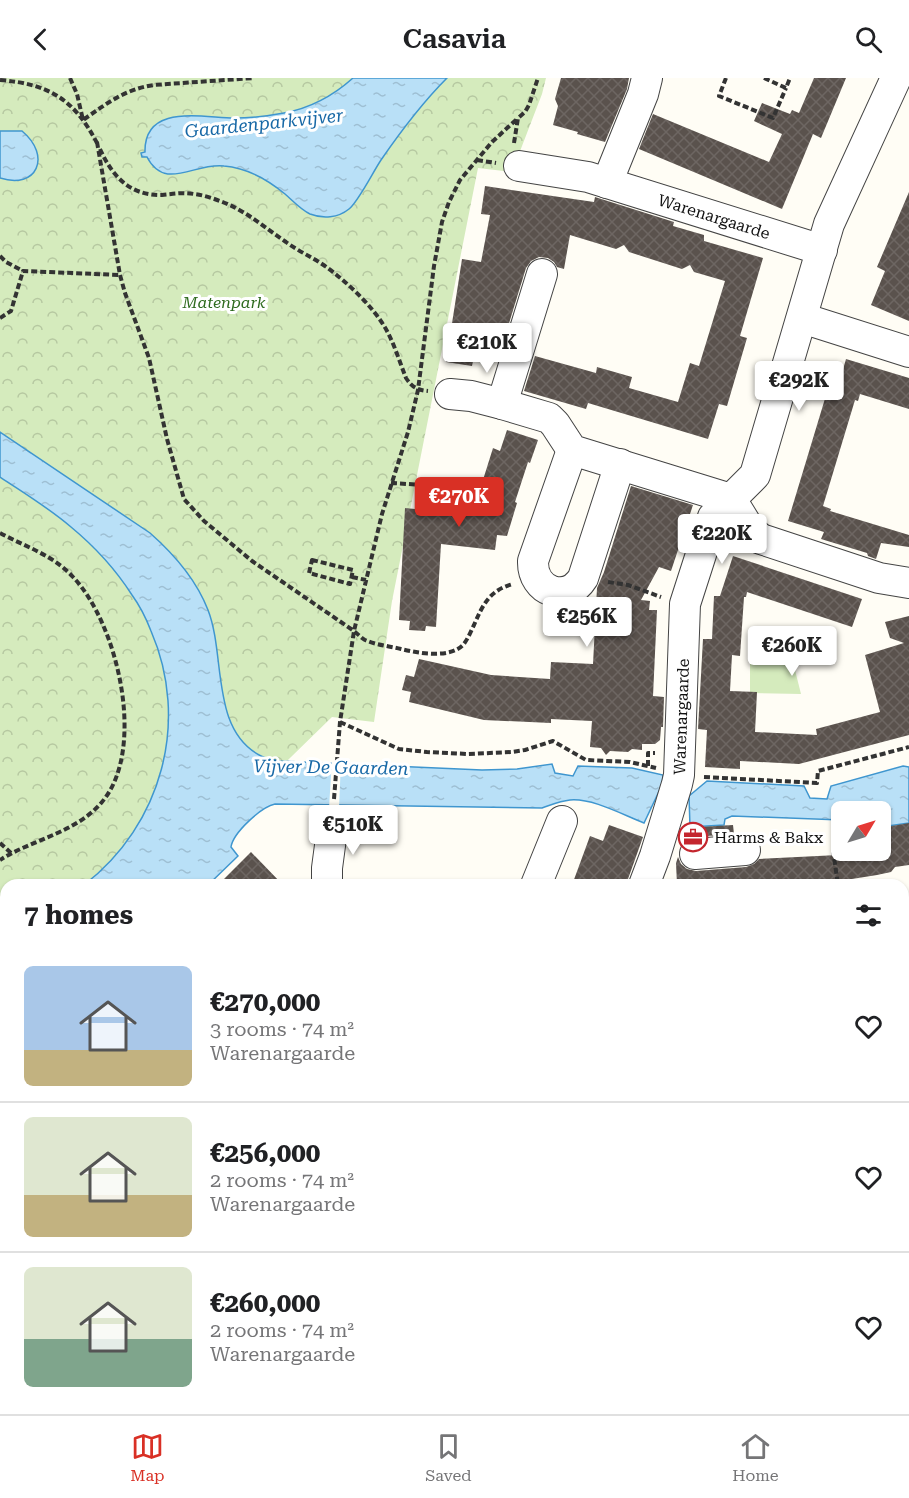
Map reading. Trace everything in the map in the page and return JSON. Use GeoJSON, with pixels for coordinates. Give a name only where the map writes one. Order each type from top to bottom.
{"type":"FeatureCollection","features":[{"type":"Feature","properties":{"kind":"street"},"geometry":{"type":"LineString","coordinates":[[607,183],[643,94],[647,78]]}},
{"type":"Feature","properties":{"kind":"street","name":"Warenargaarde"},"geometry":{"type":"LineString","coordinates":[[679,775],[685,604],[712,517],[755,475],[829,224],[897,94]]}},
{"type":"Feature","properties":{"kind":"street","name":"Warenargaarde"},"geometry":{"type":"LineString","coordinates":[[516,156],[822,250]]}},
{"type":"Feature","properties":{"kind":"street"},"geometry":{"type":"LineString","coordinates":[[502,404],[542,273]]}},
{"type":"Feature","properties":{"kind":"street"},"geometry":{"type":"LineString","coordinates":[[802,318],[909,352]]}},
{"type":"Feature","properties":{"kind":"street"},"geometry":{"type":"LineString","coordinates":[[450,394],[471,396],[549,418],[572,450],[731,499],[750,530],[761,539],[879,578],[909,583]]}},
{"type":"Feature","properties":{"kind":"street"},"geometry":{"type":"LineString","coordinates":[[572,450],[533,561],[536,579],[551,591],[571,590],[579,585],[583,578],[620,464]]}},
{"type":"Feature","properties":{"kind":"street"},"geometry":{"type":"LineString","coordinates":[[676,855],[679,775]]}},
{"type":"Feature","properties":{"kind":"street"},"geometry":{"type":"LineString","coordinates":[[327,879],[334,814]]}},
{"type":"Feature","properties":{"kind":"street"},"geometry":{"type":"LineString","coordinates":[[538,879],[562,821]]}},
{"type":"Feature","properties":{"kind":"street"},"geometry":{"type":"LineString","coordinates":[[650,879],[676,855],[746,850]]}},
{"type":"Feature","properties":{"kind":"path"},"geometry":{"type":"LineString","coordinates":[[70,78],[77,94],[83,120]]}},
{"type":"Feature","properties":{"kind":"path"},"geometry":{"type":"LineString","coordinates":[[83,120],[113,99],[137,88],[254,78]]}},
{"type":"Feature","properties":{"kind":"path"},"geometry":{"type":"LineString","coordinates":[[334,814],[340,722],[354,631],[382,514],[408,432],[418,390],[442,222],[454,192],[471,166],[492,142],[525,112],[538,78]]}},
{"type":"Feature","properties":{"kind":"path"},"geometry":{"type":"LineString","coordinates":[[726,78],[719,96],[773,118],[790,78]]}},
{"type":"Feature","properties":{"kind":"path"},"geometry":{"type":"LineString","coordinates":[[764,78],[786,88]]}},
{"type":"Feature","properties":{"kind":"path"},"geometry":{"type":"LineString","coordinates":[[0,80],[22,83],[48,91],[72,107],[97,142],[111,170],[128,186],[140,192],[155,195],[194,194],[219,200],[247,214],[291,246],[322,264],[353,290],[378,317],[412,387],[418,390],[450,394]]}},
{"type":"Feature","properties":{"kind":"path"},"geometry":{"type":"LineString","coordinates":[[516,156],[518,118]]}},
{"type":"Feature","properties":{"kind":"path"},"geometry":{"type":"LineString","coordinates":[[97,142],[120,274],[149,358],[166,439],[184,499],[204,521],[252,561],[363,639],[414,652],[429,654],[456,649],[464,644],[483,605],[491,594],[507,585],[536,579]]}},
{"type":"Feature","properties":{"kind":"path"},"geometry":{"type":"LineString","coordinates":[[0,256],[23,272],[120,274]]}},
{"type":"Feature","properties":{"kind":"path"},"geometry":{"type":"LineString","coordinates":[[0,318],[11,311],[23,272]]}},
{"type":"Feature","properties":{"kind":"path"},"geometry":{"type":"LineString","coordinates":[[391,483],[441,486]]}},
{"type":"Feature","properties":{"kind":"path"},"geometry":{"type":"LineString","coordinates":[[0,532],[52,559],[72,576],[84,591],[99,617],[111,648],[121,684],[124,713],[124,741],[120,768],[113,786],[102,803],[77,823],[0,860]]}},
{"type":"Feature","properties":{"kind":"path"},"geometry":{"type":"LineString","coordinates":[[312,560],[354,570],[352,577],[350,584],[309,573],[312,560]]}},
{"type":"Feature","properties":{"kind":"path"},"geometry":{"type":"LineString","coordinates":[[352,577],[366,580]]}},
{"type":"Feature","properties":{"kind":"path"},"geometry":{"type":"LineString","coordinates":[[583,578],[628,585],[685,604]]}},
{"type":"Feature","properties":{"kind":"path"},"geometry":{"type":"LineString","coordinates":[[340,722],[386,743],[408,750],[485,753],[525,750],[553,741],[586,760],[630,762],[679,775]]}},
{"type":"Feature","properties":{"kind":"path","name":"Warenargaarde"},"geometry":{"type":"LineString","coordinates":[[679,775],[817,783],[818,771],[909,747]]}},
{"type":"Feature","properties":{"kind":"path"},"geometry":{"type":"LineString","coordinates":[[648,766],[648,753],[653,753]]}},
{"type":"Feature","properties":{"kind":"path"},"geometry":{"type":"LineString","coordinates":[[0,843],[11,853]]}},
{"type":"Feature","properties":{"kind":"path"},"geometry":{"type":"LineString","coordinates":[[835,861],[837,879]]}},
{"type":"Feature","properties":{"kind":"green space","name":"Matenpark"},"geometry":{"type":"Polygon","coordinates":[[[0,78],[546,78],[512,172],[478,168],[392,601],[374,722],[332,717],[166,879],[0,879],[0,78]]]}},
{"type":"Feature","properties":{"kind":"green space"},"geometry":{"type":"Polygon","coordinates":[[[750,640],[791,654],[801,694],[750,693],[750,640]]]}},
{"type":"Feature","properties":{"kind":"water","name":"Gaardenparkvijver"},"geometry":{"type":"Polygon","coordinates":[[[353,78],[447,78],[396,138],[353,205],[335,216],[320,217],[310,214],[271,184],[241,169],[213,166],[181,173],[163,173],[154,167],[147,157],[142,157],[141,153],[145,152],[147,136],[154,126],[165,120],[192,116],[247,118],[284,113],[321,100],[353,78]]]}},
{"type":"Feature","properties":{"kind":"water"},"geometry":{"type":"Polygon","coordinates":[[[0,131],[22,131],[31,141],[38,160],[31,175],[13,180],[0,178],[0,131]]]}},
{"type":"Feature","properties":{"kind":"water","name":"Vijver De Gaarden"},"geometry":{"type":"Polygon","coordinates":[[[0,432],[150,533],[168,550],[184,568],[208,610],[217,649],[222,690],[234,729],[245,744],[261,756],[279,761],[482,770],[517,769],[552,764],[555,773],[573,776],[578,766],[632,768],[663,775],[662,785],[644,823],[598,804],[579,800],[563,801],[542,808],[275,804],[262,810],[242,828],[231,847],[238,856],[214,879],[91,879],[111,861],[133,833],[150,802],[161,769],[168,735],[168,700],[163,665],[143,612],[112,568],[63,520],[0,477],[0,432]]]}},
{"type":"Feature","properties":{"kind":"water"},"geometry":{"type":"Polygon","coordinates":[[[903,766],[909,767],[909,823],[891,826],[891,801],[831,801],[831,820],[732,816],[725,819],[724,825],[690,827],[689,796],[707,781],[804,786],[810,798],[827,799],[831,786],[903,766]]]}},
{"type":"Feature","properties":{"kind":"pier"},"geometry":{"type":"Polygon","coordinates":[[[332,760],[341,761],[339,808],[329,808],[332,760]]]}},
{"type":"Feature","properties":{"kind":"building"},"geometry":{"type":"Polygon","coordinates":[[[561,78],[629,78],[627,89],[605,142],[553,125],[558,106],[555,99],[561,78]]]}},
{"type":"Feature","properties":{"kind":"building"},"geometry":{"type":"Polygon","coordinates":[[[814,78],[846,78],[821,138],[813,134],[782,209],[639,149],[653,114],[769,162],[782,134],[754,121],[762,103],[790,114],[792,110],[799,113],[814,78]]]}},
{"type":"Feature","properties":{"kind":"building"},"geometry":{"type":"Polygon","coordinates":[[[485,186],[594,202],[595,197],[674,222],[673,226],[704,235],[704,241],[763,258],[740,336],[747,338],[727,406],[719,404],[708,439],[588,403],[586,409],[524,391],[535,356],[596,373],[597,367],[632,377],[629,388],[678,402],[690,363],[699,366],[725,281],[694,272],[690,265],[682,269],[629,252],[624,245],[616,249],[570,235],[564,269],[557,267],[548,258],[539,257],[531,261],[526,268],[498,359],[474,356],[472,366],[446,362],[462,259],[481,262],[490,215],[481,214],[485,186]]]}},
{"type":"Feature","properties":{"kind":"building"},"geometry":{"type":"Polygon","coordinates":[[[909,192],[909,321],[871,305],[885,271],[877,267],[909,192]]]}},
{"type":"Feature","properties":{"kind":"building"},"geometry":{"type":"Polygon","coordinates":[[[846,359],[909,378],[909,409],[860,394],[858,401],[855,400],[823,506],[831,509],[830,511],[909,535],[909,547],[881,543],[876,559],[868,556],[867,553],[821,539],[824,532],[788,521],[827,392],[836,394],[846,359]]]}},
{"type":"Feature","properties":{"kind":"building"},"geometry":{"type":"Polygon","coordinates":[[[507,430],[538,440],[515,502],[517,503],[507,536],[497,535],[495,550],[441,544],[436,627],[426,626],[425,631],[409,630],[410,621],[399,620],[405,508],[415,509],[416,496],[477,499],[493,448],[500,451],[507,430]]]}},
{"type":"Feature","properties":{"kind":"building"},"geometry":{"type":"Polygon","coordinates":[[[631,486],[693,505],[671,571],[659,567],[641,600],[650,601],[649,610],[657,610],[653,696],[664,697],[660,740],[655,744],[642,744],[642,750],[610,751],[606,755],[601,748],[590,747],[592,721],[551,719],[551,723],[484,720],[409,702],[411,692],[402,690],[406,675],[414,677],[419,659],[491,675],[550,679],[551,662],[593,664],[597,588],[631,486]]]}},
{"type":"Feature","properties":{"kind":"building"},"geometry":{"type":"Polygon","coordinates":[[[733,556],[862,599],[852,627],[747,592],[744,597],[740,656],[732,655],[730,691],[757,692],[755,732],[817,735],[816,729],[880,712],[865,655],[904,643],[890,638],[885,622],[909,616],[909,735],[799,764],[740,761],[740,769],[705,767],[707,730],[698,729],[703,639],[712,639],[714,596],[720,596],[733,556]]]}},
{"type":"Feature","properties":{"kind":"building"},"geometry":{"type":"Polygon","coordinates":[[[909,823],[909,865],[895,867],[891,872],[852,879],[677,879],[678,857],[687,869],[696,871],[746,867],[759,859],[831,855],[831,861],[891,861],[891,826],[909,823]]]}},
{"type":"Feature","properties":{"kind":"building"},"geometry":{"type":"Polygon","coordinates":[[[609,825],[643,837],[628,879],[574,879],[590,836],[603,841],[609,825]]]}},
{"type":"Feature","properties":{"kind":"building"},"geometry":{"type":"Polygon","coordinates":[[[733,825],[734,834],[694,837],[681,844],[682,828],[733,825]]]}},
{"type":"Feature","properties":{"kind":"building"},"geometry":{"type":"Polygon","coordinates":[[[251,852],[277,879],[224,879],[251,852]]]}},
{"type":"Feature","properties":{"kind":"place","name":"Harms & Bakx"},"geometry":{"type":"Point","coordinates":[693,837]}}]}
